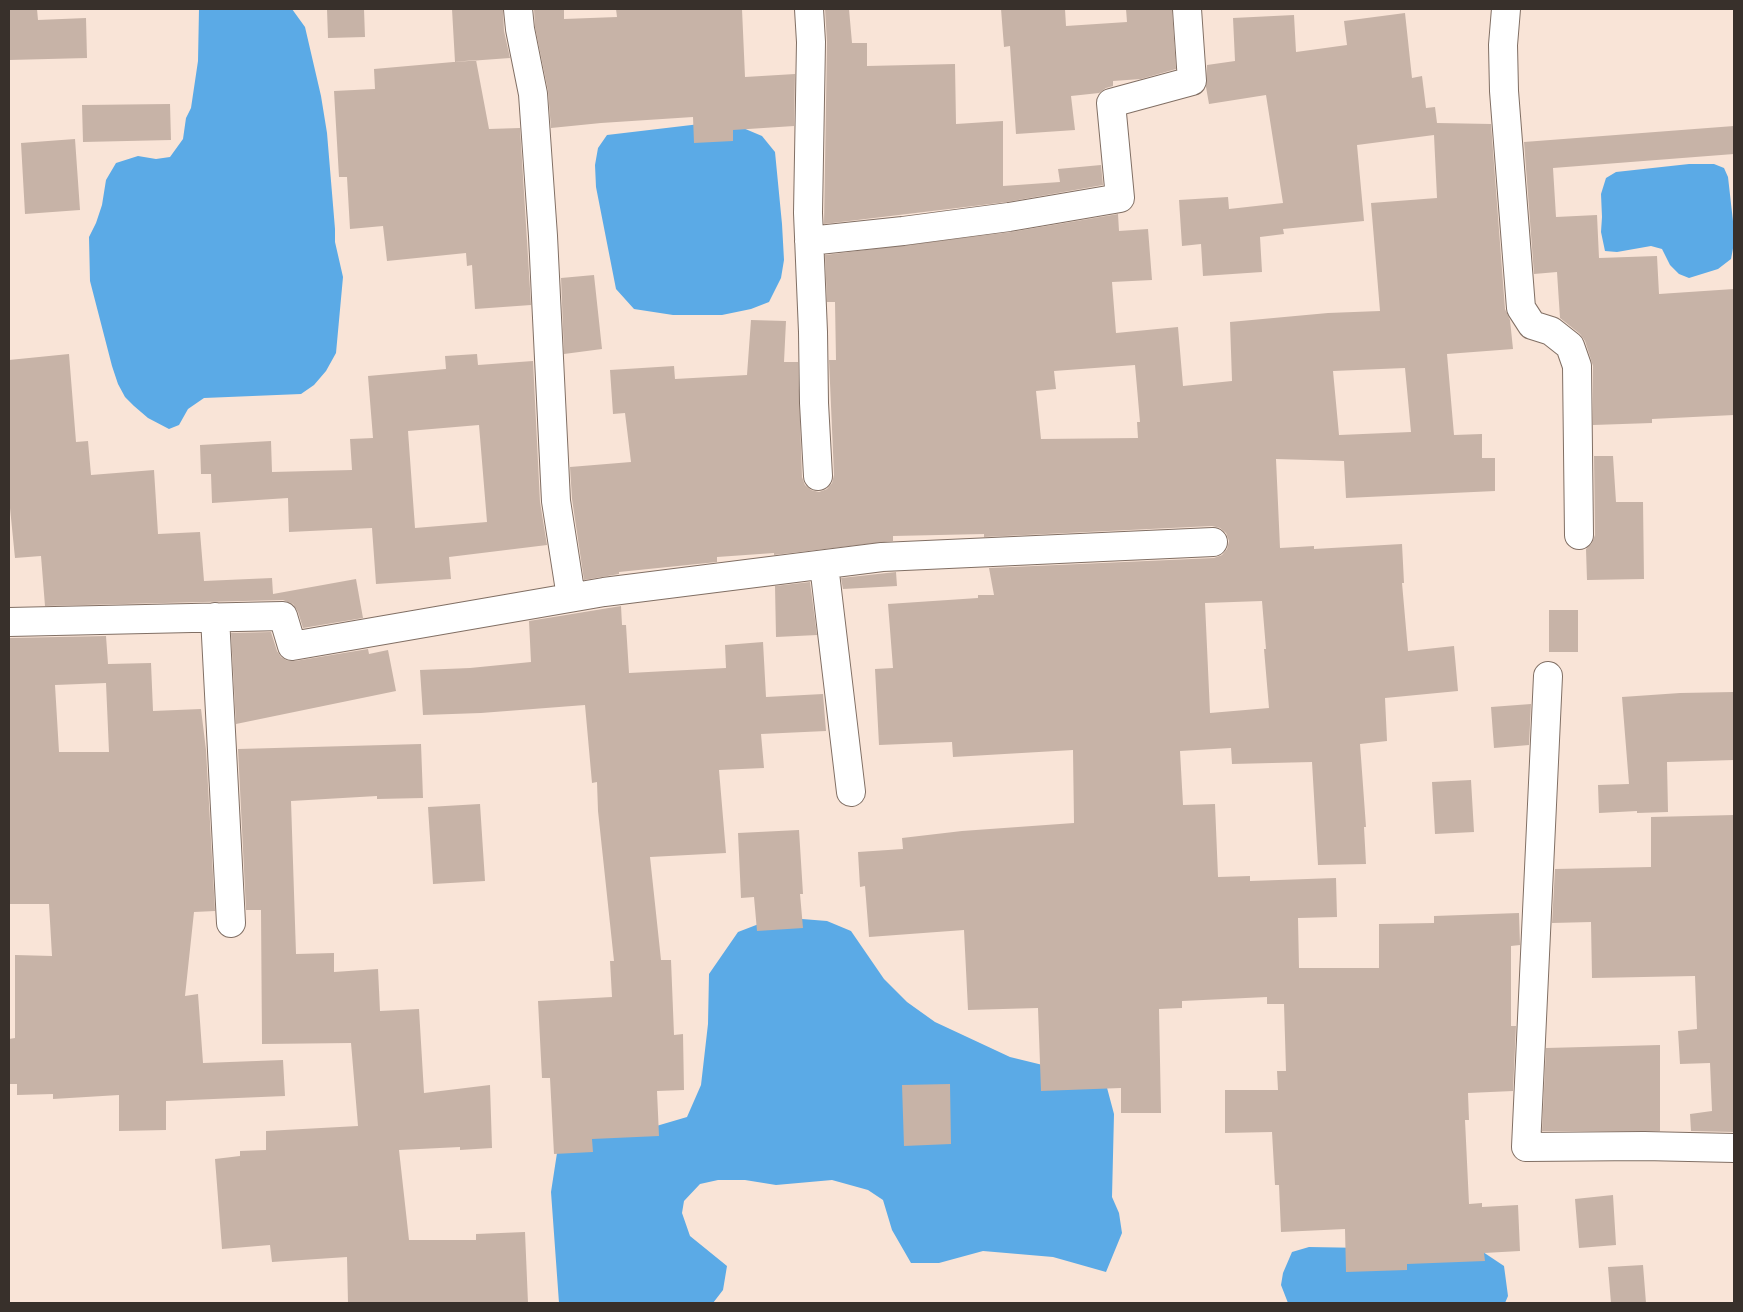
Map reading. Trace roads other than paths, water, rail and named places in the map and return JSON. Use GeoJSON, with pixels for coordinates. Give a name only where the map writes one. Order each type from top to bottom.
{"type":"FeatureCollection","features":[{"type":"Feature","properties":{"kind":"street"},"geometry":{"type":"LineString","coordinates":[[518,9],[520,29],[533,94],[556,501],[571,597]]}},
{"type":"Feature","properties":{"kind":"street"},"geometry":{"type":"LineString","coordinates":[[809,9],[811,42],[809,241],[818,476]]}},
{"type":"Feature","properties":{"kind":"street"},"geometry":{"type":"LineString","coordinates":[[809,241],[1000,218],[1120,198],[1111,103],[1192,81],[1187,9]]}},
{"type":"Feature","properties":{"kind":"street"},"geometry":{"type":"LineString","coordinates":[[1506,9],[1503,45],[1504,91],[1521,308],[1532,325],[1550,331],[1570,346],[1578,366],[1579,535]]}},
{"type":"Feature","properties":{"kind":"street"},"geometry":{"type":"LineString","coordinates":[[9,622],[282,616],[292,646],[571,597],[882,558],[1213,542]]}},
{"type":"Feature","properties":{"kind":"street"},"geometry":{"type":"LineString","coordinates":[[824,565],[851,792]]}},
{"type":"Feature","properties":{"kind":"street"},"geometry":{"type":"LineString","coordinates":[[215,617],[231,923]]}},
{"type":"Feature","properties":{"kind":"street"},"geometry":{"type":"LineString","coordinates":[[1548,676],[1526,1147],[1644,1146],[1734,1148]]}},
{"type":"Feature","properties":{"kind":"water"},"geometry":{"type":"Polygon","coordinates":[[[199,9],[292,9],[305,27],[321,96],[327,133],[335,242],[343,277],[336,353],[326,371],[314,385],[301,394],[204,398],[188,409],[179,425],[169,429],[148,418],[134,406],[125,397],[118,384],[90,281],[89,237],[102,205],[106,180],[116,163],[138,156],[156,159],[170,157],[183,139],[186,118],[191,108],[198,61],[199,9]]]}},
{"type":"Feature","properties":{"kind":"water"},"geometry":{"type":"Polygon","coordinates":[[[700,124],[743,128],[762,136],[775,152],[784,260],[781,278],[769,302],[751,309],[722,315],[673,315],[634,309],[616,289],[596,187],[595,165],[598,148],[607,135],[700,124]]]}},
{"type":"Feature","properties":{"kind":"water"},"geometry":{"type":"Polygon","coordinates":[[[1689,164],[1714,164],[1724,168],[1728,177],[1734,230],[1731,259],[1718,269],[1689,278],[1679,274],[1670,265],[1662,249],[1651,246],[1617,252],[1605,251],[1601,232],[1601,194],[1606,178],[1616,172],[1689,164]]]}},
{"type":"Feature","properties":{"kind":"water"},"geometry":{"type":"Polygon","coordinates":[[[777,917],[827,921],[851,931],[884,979],[907,1002],[935,1022],[1010,1057],[1059,1069],[1106,1084],[1114,1114],[1112,1197],[1119,1213],[1122,1233],[1106,1272],[1053,1257],[983,1251],[939,1263],[911,1263],[892,1230],[883,1200],[868,1190],[832,1180],[776,1185],[745,1180],[718,1180],[700,1184],[684,1201],[682,1213],[690,1236],[727,1266],[723,1290],[713,1303],[559,1303],[551,1192],[557,1153],[597,1130],[653,1127],[687,1117],[701,1085],[708,1024],[709,974],[738,932],[777,917]]]}},
{"type":"Feature","properties":{"kind":"water"},"geometry":{"type":"Polygon","coordinates":[[[1309,1247],[1480,1250],[1504,1266],[1508,1296],[1505,1303],[1288,1303],[1281,1285],[1283,1273],[1292,1252],[1309,1247]]]}}]}
